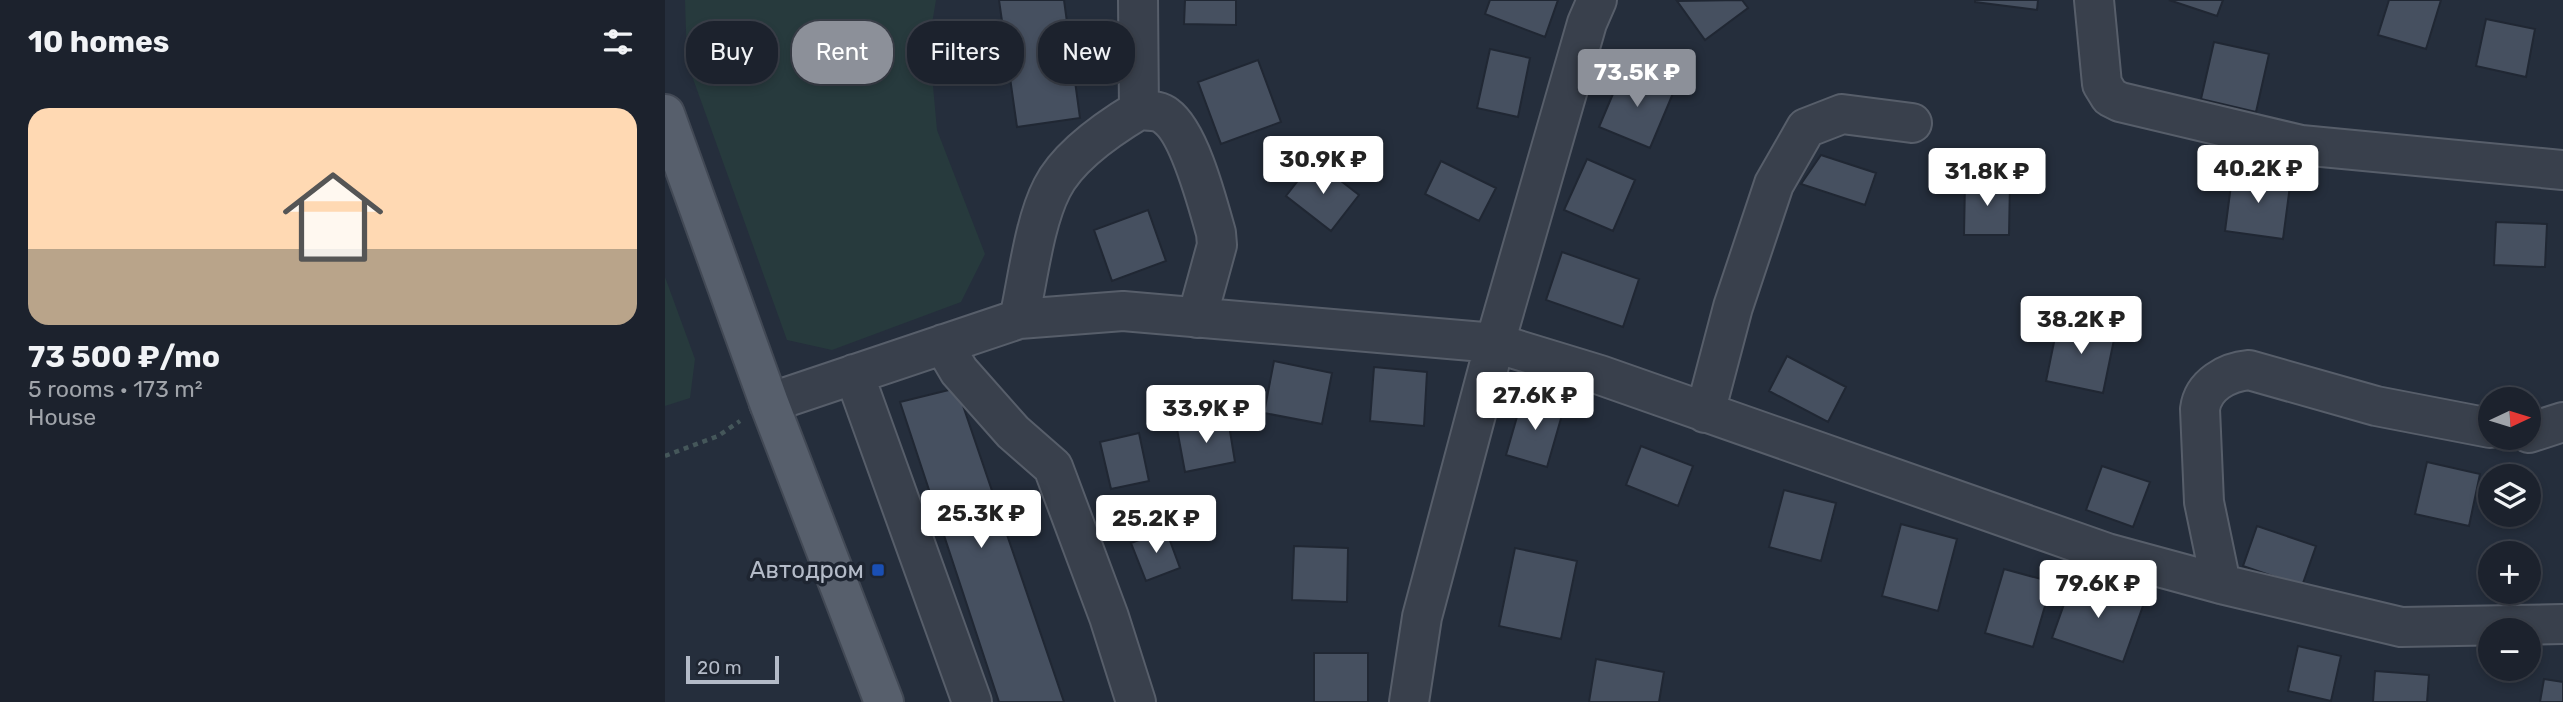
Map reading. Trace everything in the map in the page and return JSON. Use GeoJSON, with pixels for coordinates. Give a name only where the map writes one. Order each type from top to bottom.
{"type":"FeatureCollection","features":[{"type":"Feature","properties":{"kind":"main road"},"geometry":{"type":"LineString","coordinates":[[665,114],[769,403],[884,702]]}},
{"type":"Feature","properties":{"kind":"street"},"geometry":{"type":"LineString","coordinates":[[1138,0],[1139,110]]}},
{"type":"Feature","properties":{"kind":"street"},"geometry":{"type":"LineString","coordinates":[[1409,702],[1422,617],[1495,343],[1587,23],[1597,0]]}},
{"type":"Feature","properties":{"kind":"street"},"geometry":{"type":"LineString","coordinates":[[2094,0],[2102,84],[2110,97],[2120,102],[2301,145],[2563,170]]}},
{"type":"Feature","properties":{"kind":"street"},"geometry":{"type":"LineString","coordinates":[[1019,318],[1042,215],[1052,188],[1061,174],[1108,128],[1139,110],[1158,111],[1168,116],[1177,128],[1192,157],[1216,233],[1215,253],[1197,318]]}},
{"type":"Feature","properties":{"kind":"street"},"geometry":{"type":"LineString","coordinates":[[1705,413],[1733,307],[1774,184],[1806,128],[1842,114],[1912,123]]}},
{"type":"Feature","properties":{"kind":"street"},"geometry":{"type":"LineString","coordinates":[[769,403],[1019,318],[1123,311],[1495,343],[1600,375],[2107,553],[2221,584],[2401,627],[2563,624]]}},
{"type":"Feature","properties":{"kind":"street"},"geometry":{"type":"LineString","coordinates":[[943,344],[959,371],[1013,432],[1053,467],[1109,617],[1136,702]]}},
{"type":"Feature","properties":{"kind":"street"},"geometry":{"type":"LineString","coordinates":[[2221,584],[2204,502],[2200,409],[2201,400],[2208,388],[2235,372],[2249,370],[2376,406],[2478,426]]}},
{"type":"Feature","properties":{"kind":"street"},"geometry":{"type":"LineString","coordinates":[[854,374],[972,702]]}},
{"type":"Feature","properties":{"kind":"street"},"geometry":{"type":"LineString","coordinates":[[2541,429],[2563,422]]}},
{"type":"Feature","properties":{"kind":"path"},"geometry":{"type":"LineString","coordinates":[[665,456],[718,436],[769,403]]}},
{"type":"Feature","properties":{"kind":"shaded area"},"geometry":{"type":"Polygon","coordinates":[[[685,0],[936,0],[932,21],[907,21],[907,84],[933,84],[937,130],[985,254],[961,302],[832,350],[787,340],[695,84],[778,84],[778,21],[686,21],[686,31],[685,0]]]}},
{"type":"Feature","properties":{"kind":"shaded area"},"geometry":{"type":"Polygon","coordinates":[[[665,277],[695,359],[690,398],[665,406],[665,277]]]}},
{"type":"Feature","properties":{"kind":"building"},"geometry":{"type":"Polygon","coordinates":[[[999,0],[1064,0],[1067,21],[1038,21],[1038,84],[1075,84],[1080,118],[1017,127],[1011,84],[1024,84],[1024,21],[1002,21],[999,0]]]}},
{"type":"Feature","properties":{"kind":"building"},"geometry":{"type":"Polygon","coordinates":[[[1185,0],[1236,0],[1236,25],[1184,24],[1185,0]]]}},
{"type":"Feature","properties":{"kind":"building"},"geometry":{"type":"Polygon","coordinates":[[[1490,0],[1558,0],[1545,37],[1485,14],[1490,0]]]}},
{"type":"Feature","properties":{"kind":"building"},"geometry":{"type":"Polygon","coordinates":[[[1742,0],[1748,8],[1705,40],[1677,1],[1742,0]]]}},
{"type":"Feature","properties":{"kind":"building"},"geometry":{"type":"Polygon","coordinates":[[[1975,0],[2038,0],[2037,10],[1975,0]]]}},
{"type":"Feature","properties":{"kind":"building"},"geometry":{"type":"Polygon","coordinates":[[[2169,0],[2223,0],[2217,16],[2169,0]]]}},
{"type":"Feature","properties":{"kind":"building"},"geometry":{"type":"Polygon","coordinates":[[[2389,0],[2441,0],[2426,49],[2378,35],[2389,0]]]}},
{"type":"Feature","properties":{"kind":"building"},"geometry":{"type":"Polygon","coordinates":[[[2486,19],[2535,29],[2526,77],[2476,66],[2486,19]]]}},
{"type":"Feature","properties":{"kind":"building"},"geometry":{"type":"Polygon","coordinates":[[[2214,42],[2269,54],[2256,112],[2201,99],[2214,42]]]}},
{"type":"Feature","properties":{"kind":"building"},"geometry":{"type":"Polygon","coordinates":[[[1490,49],[1530,58],[1518,117],[1477,108],[1490,49]]]}},
{"type":"Feature","properties":{"kind":"building"},"geometry":{"type":"Polygon","coordinates":[[[1258,60],[1281,122],[1221,144],[1198,82],[1258,60]]]}},
{"type":"Feature","properties":{"kind":"building"},"geometry":{"type":"Polygon","coordinates":[[[1623,70],[1674,91],[1650,148],[1599,127],[1623,70]]]}},
{"type":"Feature","properties":{"kind":"building"},"geometry":{"type":"Polygon","coordinates":[[[1821,155],[1876,173],[1865,205],[1801,184],[1821,155]]]}},
{"type":"Feature","properties":{"kind":"building"},"geometry":{"type":"Polygon","coordinates":[[[1587,159],[1635,180],[1613,231],[1564,210],[1587,159]]]}},
{"type":"Feature","properties":{"kind":"building"},"geometry":{"type":"Polygon","coordinates":[[[1314,160],[1359,195],[1331,231],[1286,196],[1314,160]]]}},
{"type":"Feature","properties":{"kind":"building"},"geometry":{"type":"Polygon","coordinates":[[[1441,161],[1496,188],[1479,221],[1425,194],[1441,161]]]}},
{"type":"Feature","properties":{"kind":"building"},"geometry":{"type":"Polygon","coordinates":[[[2233,170],[2291,178],[2283,239],[2225,231],[2233,170]]]}},
{"type":"Feature","properties":{"kind":"building"},"geometry":{"type":"Polygon","coordinates":[[[1965,181],[2010,182],[2009,235],[1964,235],[1965,181]]]}},
{"type":"Feature","properties":{"kind":"building"},"geometry":{"type":"Polygon","coordinates":[[[1148,210],[1166,261],[1112,281],[1094,230],[1148,210]]]}},
{"type":"Feature","properties":{"kind":"building"},"geometry":{"type":"Polygon","coordinates":[[[2496,222],[2547,224],[2545,267],[2494,265],[2496,222]]]}},
{"type":"Feature","properties":{"kind":"building"},"geometry":{"type":"Polygon","coordinates":[[[1562,252],[1639,279],[1623,327],[1546,300],[1562,252]]]}},
{"type":"Feature","properties":{"kind":"building"},"geometry":{"type":"Polygon","coordinates":[[[2059,318],[2116,330],[2103,393],[2046,381],[2059,318]]]}},
{"type":"Feature","properties":{"kind":"building"},"geometry":{"type":"Polygon","coordinates":[[[1787,356],[1846,387],[1828,422],[1769,391],[1787,356]]]}},
{"type":"Feature","properties":{"kind":"building"},"geometry":{"type":"Polygon","coordinates":[[[1274,361],[1332,373],[1322,424],[1264,413],[1274,361]]]}},
{"type":"Feature","properties":{"kind":"building"},"geometry":{"type":"Polygon","coordinates":[[[1374,367],[1427,372],[1424,426],[1370,421],[1374,367]]]}},
{"type":"Feature","properties":{"kind":"building"},"geometry":{"type":"Polygon","coordinates":[[[957,388],[1064,702],[999,702],[900,402],[957,388]]]}},
{"type":"Feature","properties":{"kind":"building"},"geometry":{"type":"Polygon","coordinates":[[[1523,396],[1564,408],[1547,467],[1506,455],[1523,396]]]}},
{"type":"Feature","properties":{"kind":"building"},"geometry":{"type":"Polygon","coordinates":[[[1228,419],[1235,462],[1185,472],[1177,429],[1228,419]]]}},
{"type":"Feature","properties":{"kind":"building"},"geometry":{"type":"Polygon","coordinates":[[[1139,433],[1149,481],[1111,489],[1100,442],[1139,433]]]}},
{"type":"Feature","properties":{"kind":"building"},"geometry":{"type":"Polygon","coordinates":[[[1641,446],[1693,466],[1678,506],[1626,485],[1641,446]]]}},
{"type":"Feature","properties":{"kind":"building"},"geometry":{"type":"Polygon","coordinates":[[[2427,462],[2478,474],[2469,526],[2415,514],[2427,462]]]}},
{"type":"Feature","properties":{"kind":"building"},"geometry":{"type":"Polygon","coordinates":[[[2102,466],[2150,482],[2133,527],[2086,510],[2102,466]]]}},
{"type":"Feature","properties":{"kind":"building"},"geometry":{"type":"Polygon","coordinates":[[[1784,490],[1836,503],[1821,561],[1769,547],[1784,490]]]}},
{"type":"Feature","properties":{"kind":"building"},"geometry":{"type":"Polygon","coordinates":[[[1901,524],[1957,539],[1938,611],[1882,596],[1901,524]]]}},
{"type":"Feature","properties":{"kind":"building"},"geometry":{"type":"Polygon","coordinates":[[[2257,526],[2316,546],[2302,586],[2243,566],[2257,526]]]}},
{"type":"Feature","properties":{"kind":"building"},"geometry":{"type":"Polygon","coordinates":[[[1166,530],[1180,568],[1146,581],[1131,543],[1166,530]]]}},
{"type":"Feature","properties":{"kind":"building"},"geometry":{"type":"Polygon","coordinates":[[[1294,546],[1348,548],[1347,602],[1292,600],[1294,546]]]}},
{"type":"Feature","properties":{"kind":"building"},"geometry":{"type":"Polygon","coordinates":[[[1515,548],[1577,561],[1561,639],[1499,626],[1515,548]]]}},
{"type":"Feature","properties":{"kind":"building"},"geometry":{"type":"Polygon","coordinates":[[[2004,569],[2052,582],[2033,647],[1985,633],[2004,569]]]}},
{"type":"Feature","properties":{"kind":"building"},"geometry":{"type":"Polygon","coordinates":[[[2073,579],[2144,603],[2123,662],[2052,638],[2073,579]]]}},
{"type":"Feature","properties":{"kind":"building"},"geometry":{"type":"Polygon","coordinates":[[[2298,646],[2341,656],[2331,701],[2288,691],[2298,646]]]}},
{"type":"Feature","properties":{"kind":"building"},"geometry":{"type":"Polygon","coordinates":[[[1314,653],[1368,653],[1368,702],[1314,702],[1314,653]]]}},
{"type":"Feature","properties":{"kind":"building"},"geometry":{"type":"Polygon","coordinates":[[[1596,659],[1664,672],[1659,702],[1589,702],[1596,659]]]}},
{"type":"Feature","properties":{"kind":"building"},"geometry":{"type":"Polygon","coordinates":[[[2375,671],[2429,675],[2427,702],[2373,702],[2375,671]]]}},
{"type":"Feature","properties":{"kind":"building"},"geometry":{"type":"Polygon","coordinates":[[[2544,679],[2563,682],[2563,702],[2540,702],[2544,679]]]}},
{"type":"Feature","properties":{"kind":"place","name":"Автодром"},"geometry":{"type":"Point","coordinates":[878,570]}}]}
